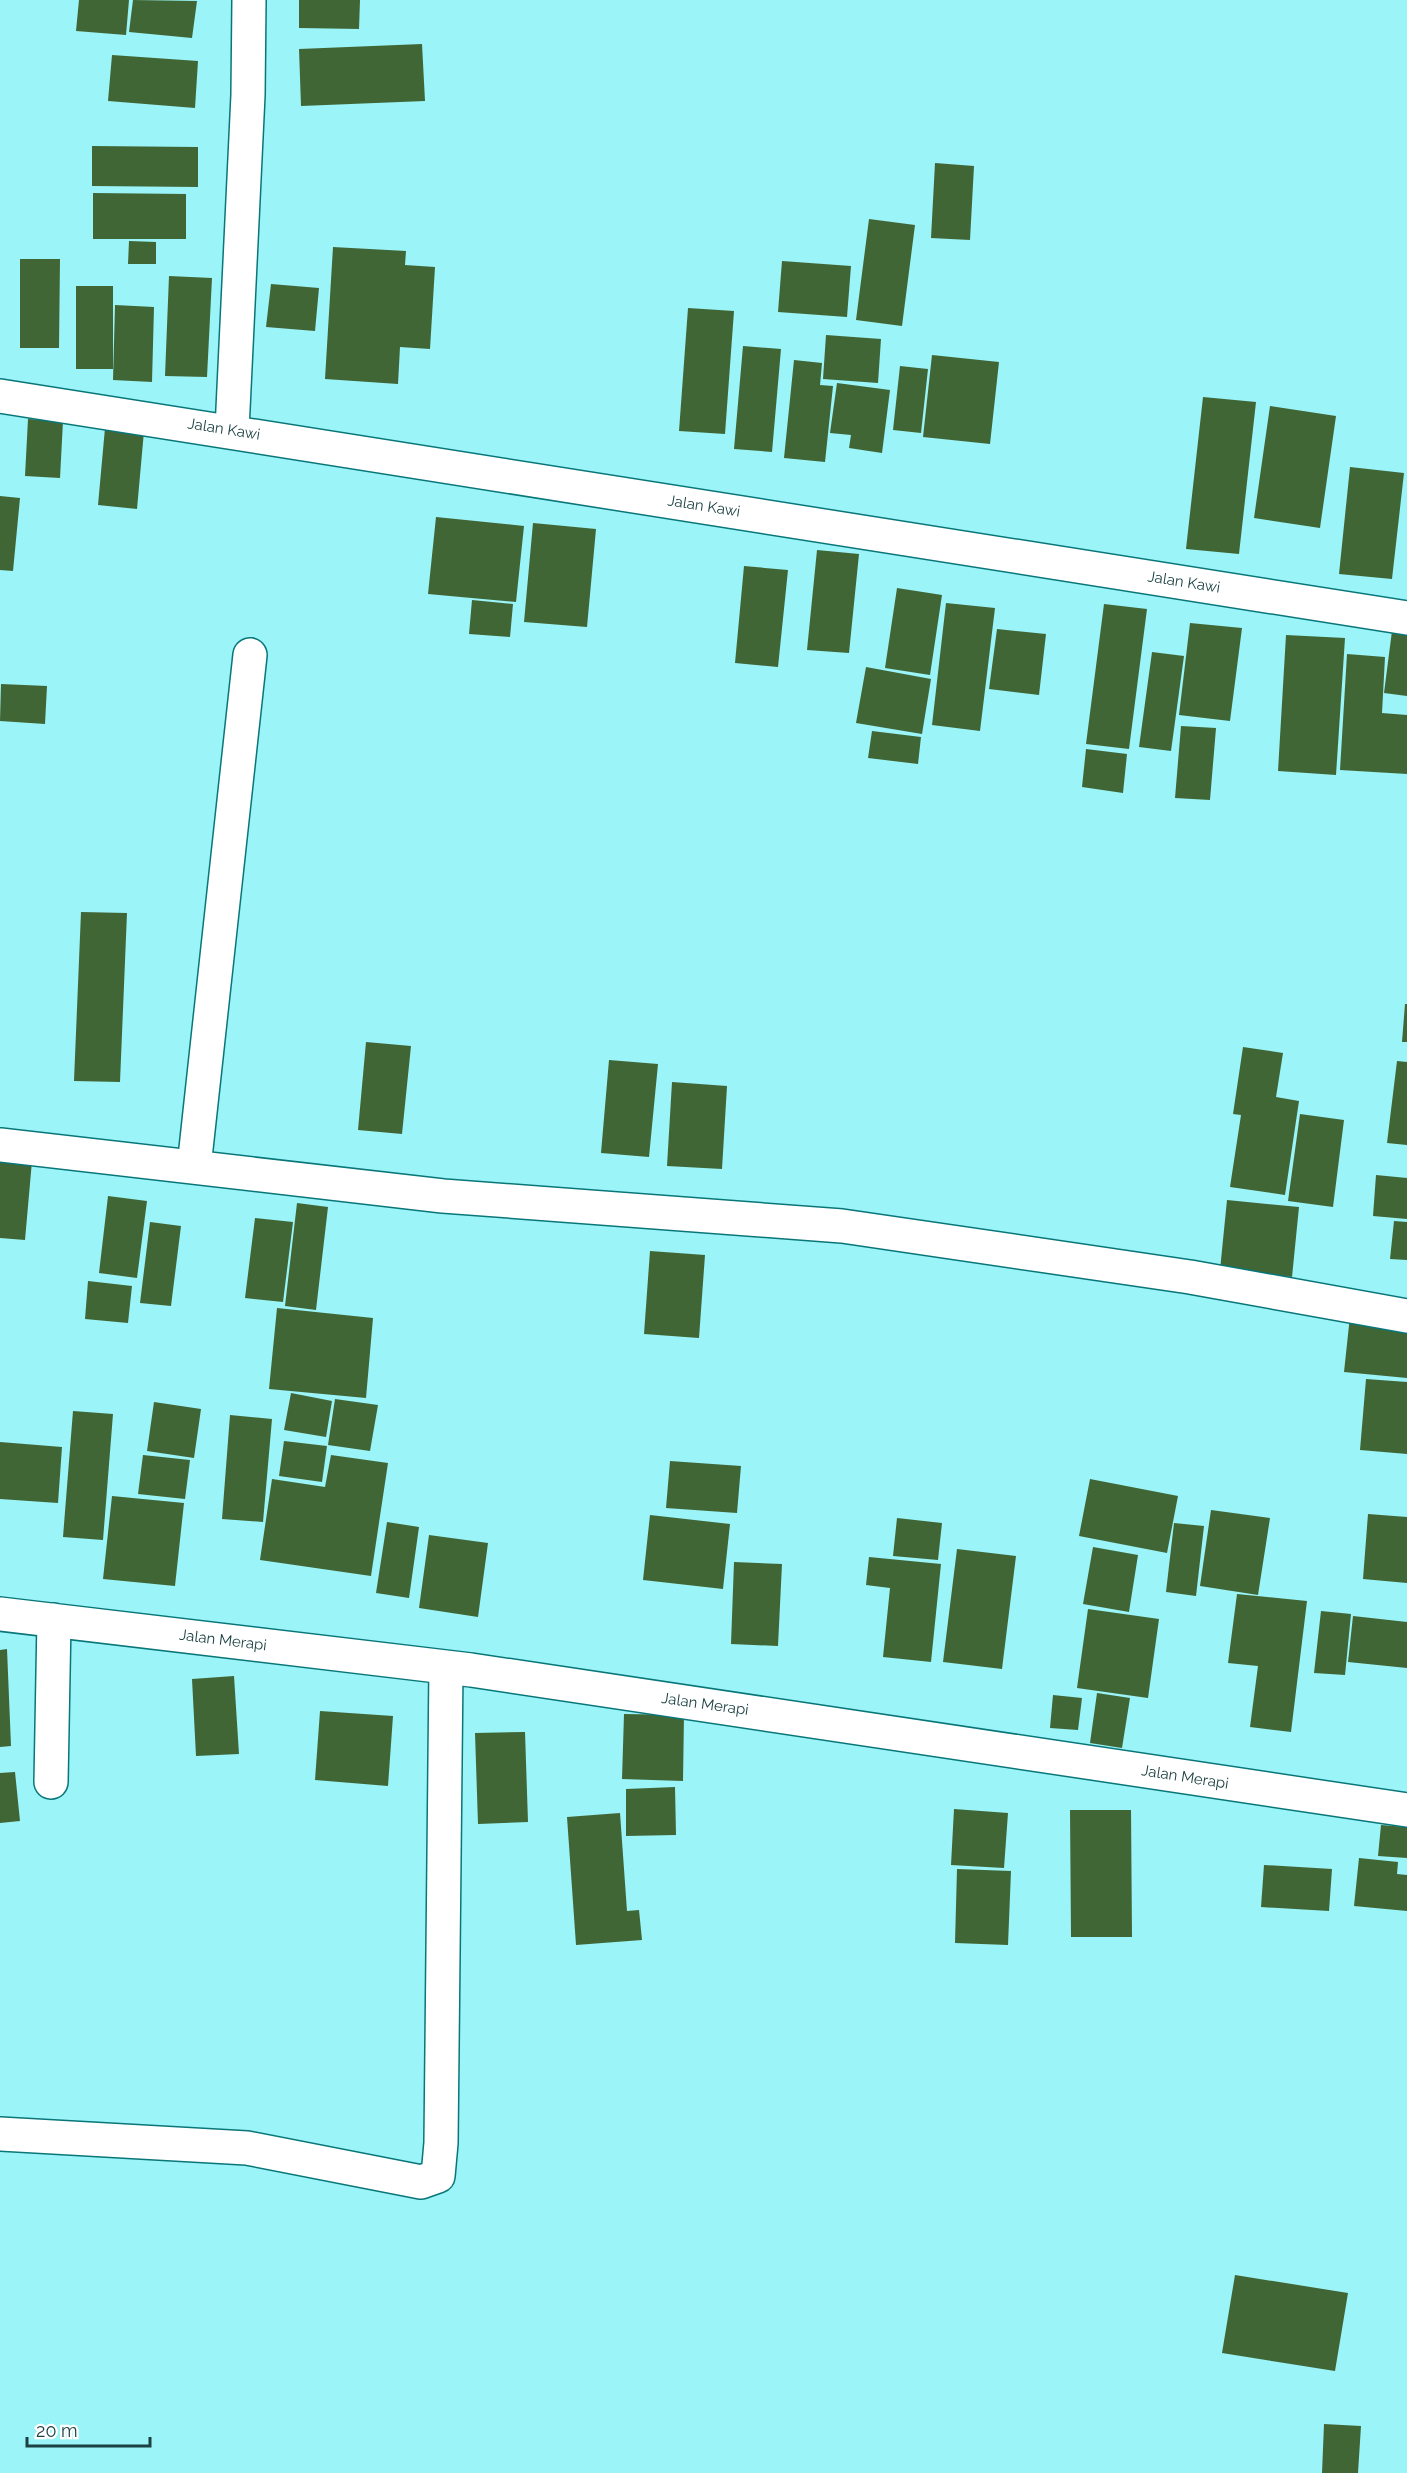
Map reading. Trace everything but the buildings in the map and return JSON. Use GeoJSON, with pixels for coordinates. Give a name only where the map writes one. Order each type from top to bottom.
{"type":"FeatureCollection","features":[{"type":"Feature","properties":{"kind":"street"},"geometry":{"type":"LineString","coordinates":[[232,430],[248,95],[249,0]]}},
{"type":"Feature","properties":{"kind":"street","name":"Jalan Kawi"},"geometry":{"type":"LineString","coordinates":[[0,396],[232,430],[1407,618]]}},
{"type":"Feature","properties":{"kind":"street"},"geometry":{"type":"LineString","coordinates":[[194,1167],[250,656]]}},
{"type":"Feature","properties":{"kind":"street"},"geometry":{"type":"LineString","coordinates":[[0,1145],[443,1196],[842,1226],[1190,1277],[1407,1316]]}},
{"type":"Feature","properties":{"kind":"street","name":"Jalan Merapi"},"geometry":{"type":"LineString","coordinates":[[0,1614],[446,1667],[1407,1810]]}},
{"type":"Feature","properties":{"kind":"street"},"geometry":{"type":"LineString","coordinates":[[51,1782],[54,1620]]}},
{"type":"Feature","properties":{"kind":"street"},"geometry":{"type":"LineString","coordinates":[[0,2134],[247,2148],[421,2182],[438,2176],[441,2143],[446,1667]]}}]}
